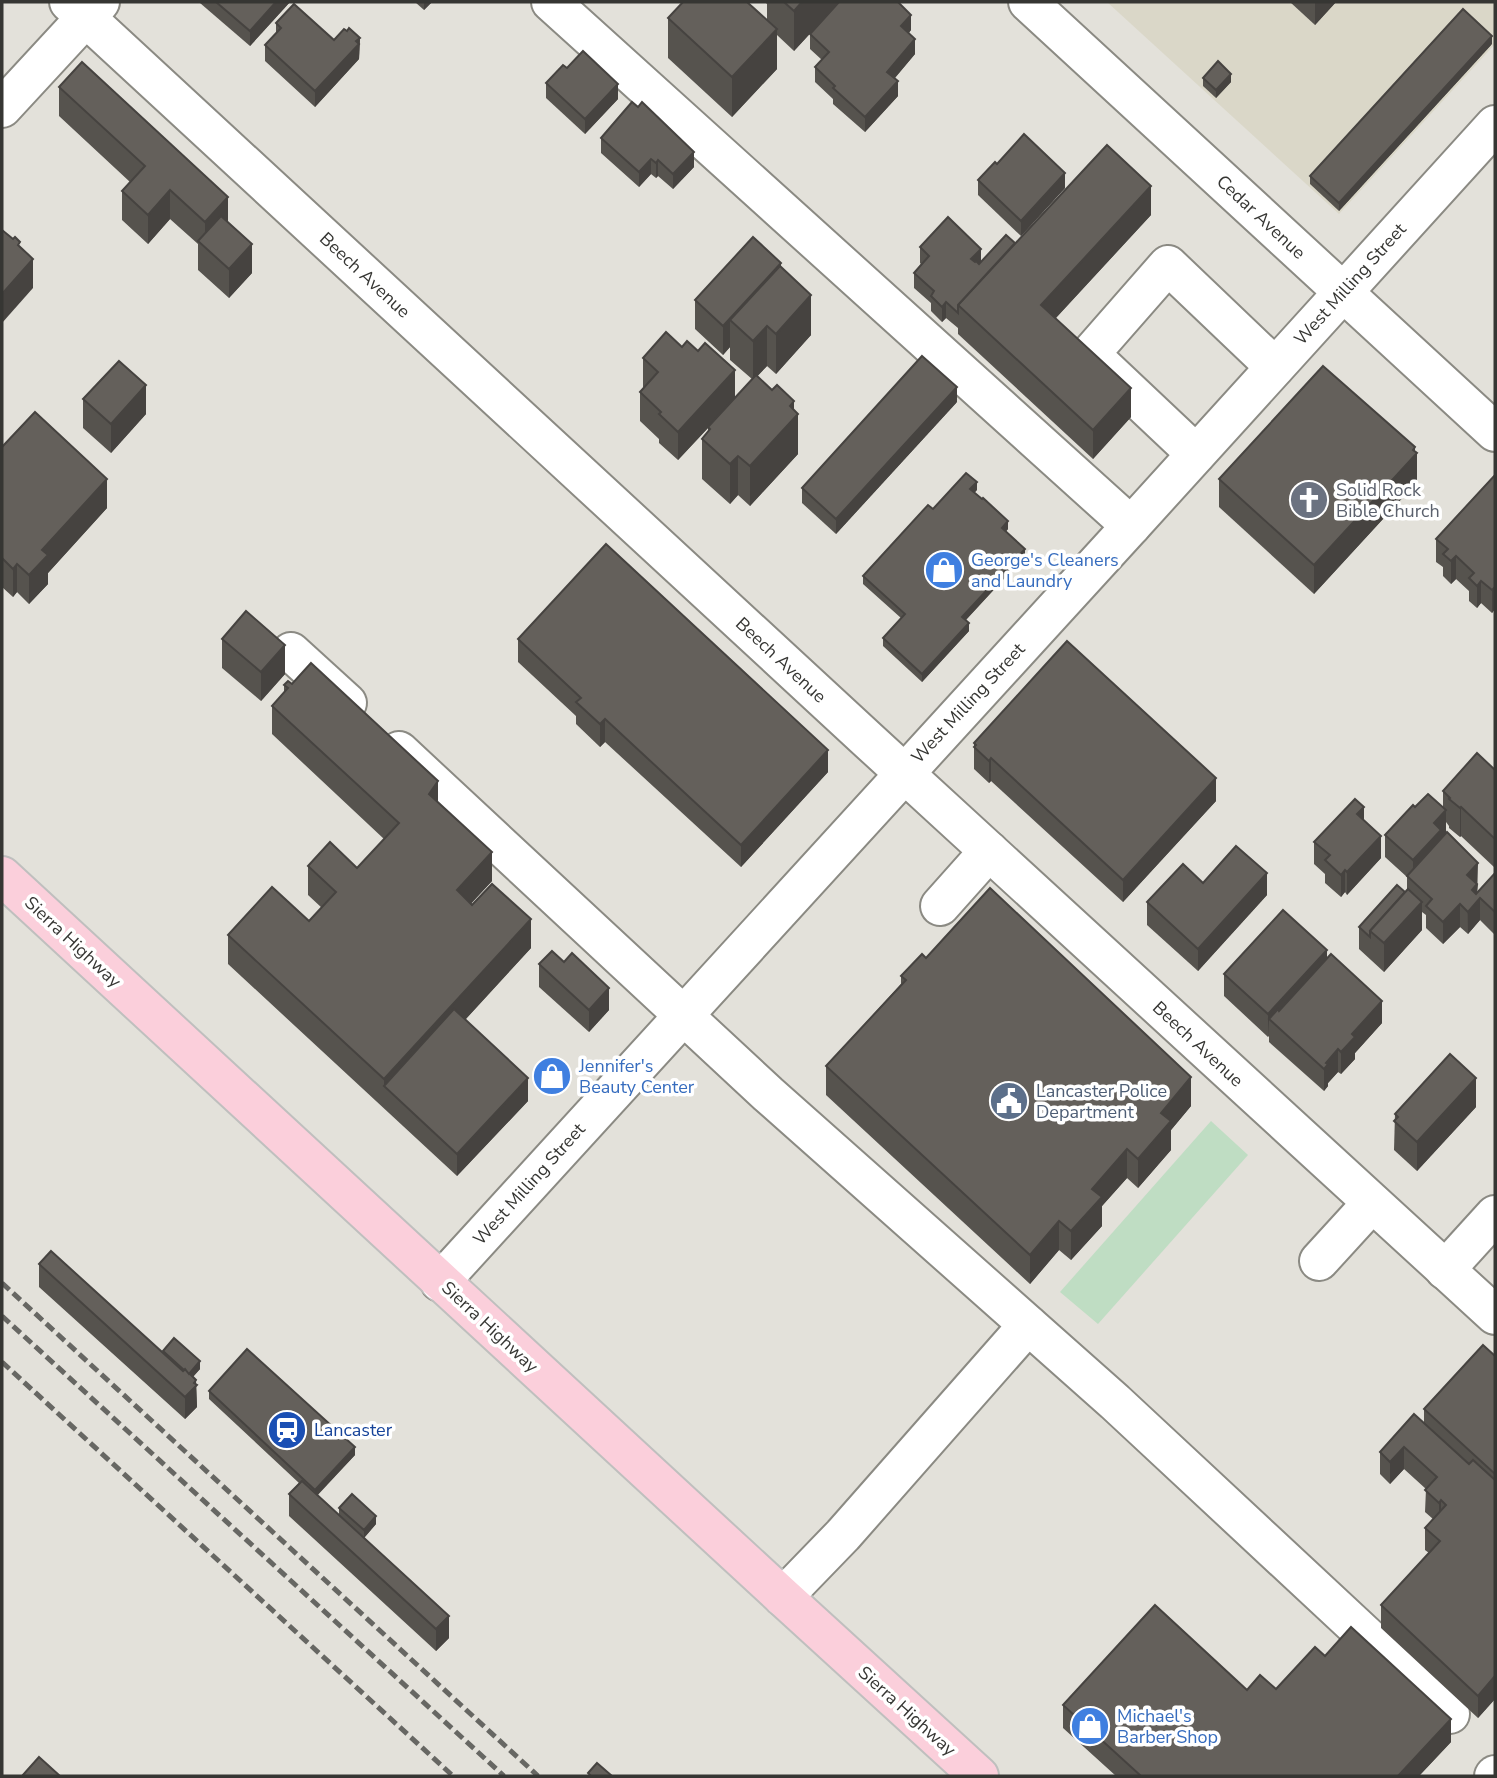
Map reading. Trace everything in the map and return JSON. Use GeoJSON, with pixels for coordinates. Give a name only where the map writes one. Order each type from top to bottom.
{"type":"FeatureCollection","features":[{"type":"Feature","properties":{"kind":"main road","name":"Sierra Highway"},"geometry":{"type":"LineString","coordinates":[[2,876],[979,1776]]}},
{"type":"Feature","properties":{"kind":"street"},"geometry":{"type":"LineString","coordinates":[[551,2],[1131,526]]}},
{"type":"Feature","properties":{"kind":"street","name":"Cedar Avenue"},"geometry":{"type":"LineString","coordinates":[[1028,2],[1495,432]]}},
{"type":"Feature","properties":{"kind":"street"},"geometry":{"type":"LineString","coordinates":[[2,108],[85,7]]}},
{"type":"Feature","properties":{"kind":"street","name":"Beech Avenue"},"geometry":{"type":"LineString","coordinates":[[85,7],[904,773],[1495,1315]]}},
{"type":"Feature","properties":{"kind":"street","name":"West Milling Street"},"geometry":{"type":"LineString","coordinates":[[440,1282],[1495,125]]}},
{"type":"Feature","properties":{"kind":"street"},"geometry":{"type":"LineString","coordinates":[[1196,454],[1090,354],[1168,265],[1275,367]]}},
{"type":"Feature","properties":{"kind":"street"},"geometry":{"type":"LineString","coordinates":[[291,652],[768,1094],[1115,1402],[1450,1714]]}},
{"type":"Feature","properties":{"kind":"street"},"geometry":{"type":"LineString","coordinates":[[940,906],[989,851]]}},
{"type":"Feature","properties":{"kind":"street"},"geometry":{"type":"LineString","coordinates":[[1319,1261],[1372,1203]]}},
{"type":"Feature","properties":{"kind":"street"},"geometry":{"type":"LineString","coordinates":[[1446,1270],[1495,1215]]}},
{"type":"Feature","properties":{"kind":"street"},"geometry":{"type":"LineString","coordinates":[[783,1597],[842,1535],[1028,1325]]}},
{"type":"Feature","properties":{"kind":"shaded area"},"geometry":{"type":"Polygon","coordinates":[[[1107,2],[1495,2],[1495,44],[1339,214],[1107,2]]]}},
{"type":"Feature","properties":{"kind":"green space"},"geometry":{"type":"Polygon","coordinates":[[[1211,1121],[1248,1155],[1098,1324],[1060,1292],[1211,1121]]]}},
{"type":"Feature","properties":{"kind":"building"},"geometry":{"type":"Polygon","coordinates":[[[216,2],[276,2],[250,31],[216,2]]]}},
{"type":"Feature","properties":{"kind":"building"},"geometry":{"type":"Polygon","coordinates":[[[683,2],[747,2],[777,29],[732,77],[668,18],[683,2]]]}},
{"type":"Feature","properties":{"kind":"building"},"geometry":{"type":"Polygon","coordinates":[[[784,2],[802,2],[794,11],[784,2]]]}},
{"type":"Feature","properties":{"kind":"building"},"geometry":{"type":"Polygon","coordinates":[[[839,2],[898,2],[911,15],[901,26],[915,39],[887,72],[898,81],[865,117],[833,88],[835,86],[815,67],[829,52],[810,34],[839,2]]]}},
{"type":"Feature","properties":{"kind":"building"},"geometry":{"type":"Polygon","coordinates":[[[294,4],[334,40],[344,29],[347,31],[349,28],[360,38],[356,41],[359,44],[315,91],[265,45],[281,28],[276,23],[294,4]]]}},
{"type":"Feature","properties":{"kind":"building"},"geometry":{"type":"Polygon","coordinates":[[[1463,9],[1492,36],[1339,203],[1310,176],[1463,9]]]}},
{"type":"Feature","properties":{"kind":"building"},"geometry":{"type":"Polygon","coordinates":[[[583,51],[618,84],[585,119],[546,83],[563,65],[567,68],[583,51]]]}},
{"type":"Feature","properties":{"kind":"building"},"geometry":{"type":"Polygon","coordinates":[[[1218,61],[1231,74],[1216,90],[1203,78],[1218,61]]]}},
{"type":"Feature","properties":{"kind":"building"},"geometry":{"type":"Polygon","coordinates":[[[82,62],[228,197],[205,222],[170,190],[148,215],[122,191],[145,166],[59,87],[82,62]]]}},
{"type":"Feature","properties":{"kind":"building"},"geometry":{"type":"Polygon","coordinates":[[[632,102],[638,107],[642,102],[694,152],[673,174],[658,160],[656,163],[651,159],[639,172],[601,138],[632,102]]]}},
{"type":"Feature","properties":{"kind":"building"},"geometry":{"type":"Polygon","coordinates":[[[1024,134],[1065,173],[1021,221],[978,180],[995,162],[997,164],[1024,134]]]}},
{"type":"Feature","properties":{"kind":"building"},"geometry":{"type":"Polygon","coordinates":[[[1107,145],[1151,186],[1041,305],[1131,388],[1093,430],[958,305],[1107,145]]]}},
{"type":"Feature","properties":{"kind":"building"},"geometry":{"type":"Polygon","coordinates":[[[221,216],[252,244],[229,269],[198,241],[221,216]]]}},
{"type":"Feature","properties":{"kind":"building"},"geometry":{"type":"Polygon","coordinates":[[[948,217],[981,249],[971,259],[979,264],[1006,235],[1015,243],[958,305],[958,313],[946,302],[942,307],[931,296],[934,291],[914,273],[929,256],[920,247],[948,217]]]}},
{"type":"Feature","properties":{"kind":"building"},"geometry":{"type":"Polygon","coordinates":[[[2,230],[13,239],[15,237],[20,242],[18,245],[33,259],[2,294],[2,230]]]}},
{"type":"Feature","properties":{"kind":"building"},"geometry":{"type":"Polygon","coordinates":[[[753,237],[781,263],[723,326],[695,300],[753,237]]]}},
{"type":"Feature","properties":{"kind":"building"},"geometry":{"type":"Polygon","coordinates":[[[780,266],[811,295],[776,334],[767,326],[753,341],[730,320],[780,266]]]}},
{"type":"Feature","properties":{"kind":"building"},"geometry":{"type":"Polygon","coordinates":[[[666,332],[682,347],[687,341],[698,351],[705,343],[735,370],[678,432],[640,392],[658,372],[643,358],[666,332]]]}},
{"type":"Feature","properties":{"kind":"building"},"geometry":{"type":"Polygon","coordinates":[[[922,356],[957,387],[836,519],[802,488],[922,356]]]}},
{"type":"Feature","properties":{"kind":"building"},"geometry":{"type":"Polygon","coordinates":[[[119,361],[146,385],[111,424],[83,399],[119,361]]]}},
{"type":"Feature","properties":{"kind":"building"},"geometry":{"type":"Polygon","coordinates":[[[1323,366],[1415,447],[1413,450],[1417,453],[1314,565],[1219,479],[1323,366]]]}},
{"type":"Feature","properties":{"kind":"building"},"geometry":{"type":"Polygon","coordinates":[[[756,375],[772,390],[777,385],[794,401],[790,406],[798,414],[750,466],[738,456],[730,464],[702,439],[710,429],[708,427],[756,375]]]}},
{"type":"Feature","properties":{"kind":"building"},"geometry":{"type":"Polygon","coordinates":[[[35,412],[107,479],[42,550],[48,555],[29,575],[17,564],[13,569],[2,558],[2,447],[35,412]]]}},
{"type":"Feature","properties":{"kind":"building","name":"George's Cleaners and Laundry"},"geometry":{"type":"Polygon","coordinates":[[[966,473],[977,482],[970,489],[1008,521],[1002,528],[1025,549],[962,617],[969,623],[922,674],[883,638],[905,614],[863,576],[928,505],[933,509],[966,473]]]}},
{"type":"Feature","properties":{"kind":"building"},"geometry":{"type":"Polygon","coordinates":[[[1495,475],[1495,587],[1492,590],[1481,581],[1477,586],[1469,578],[1474,573],[1456,556],[1451,561],[1443,554],[1448,549],[1436,539],[1495,475]]]}},
{"type":"Feature","properties":{"kind":"building"},"geometry":{"type":"Polygon","coordinates":[[[606,544],[828,750],[741,845],[605,719],[600,724],[576,702],[581,698],[518,639],[606,544]]]}},
{"type":"Feature","properties":{"kind":"building"},"geometry":{"type":"Polygon","coordinates":[[[246,611],[285,645],[261,672],[222,639],[246,611]]]}},
{"type":"Feature","properties":{"kind":"building"},"geometry":{"type":"Polygon","coordinates":[[[1067,641],[1216,778],[1123,880],[991,758],[989,761],[974,747],[974,743],[1067,641]]]}},
{"type":"Feature","properties":{"kind":"building"},"geometry":{"type":"Polygon","coordinates":[[[311,663],[438,781],[429,794],[492,852],[457,890],[472,905],[492,884],[531,919],[384,1079],[228,935],[272,887],[309,921],[336,892],[308,866],[330,842],[357,868],[399,823],[272,706],[288,688],[284,685],[288,681],[292,684],[311,663]]]}},
{"type":"Feature","properties":{"kind":"building"},"geometry":{"type":"Polygon","coordinates":[[[1477,753],[1495,770],[1495,839],[1443,791],[1477,753]]]}},
{"type":"Feature","properties":{"kind":"building"},"geometry":{"type":"Polygon","coordinates":[[[1428,794],[1446,810],[1434,823],[1441,830],[1413,860],[1385,835],[1413,805],[1415,807],[1428,794]]]}},
{"type":"Feature","properties":{"kind":"building"},"geometry":{"type":"Polygon","coordinates":[[[1355,799],[1364,807],[1357,814],[1381,836],[1341,875],[1325,860],[1330,855],[1314,842],[1355,799]]]}},
{"type":"Feature","properties":{"kind":"building"},"geometry":{"type":"Polygon","coordinates":[[[1447,832],[1478,863],[1467,875],[1477,884],[1472,890],[1476,894],[1495,873],[1495,912],[1480,898],[1468,912],[1460,904],[1443,922],[1426,906],[1432,899],[1407,876],[1447,832]]]}},
{"type":"Feature","properties":{"kind":"building"},"geometry":{"type":"Polygon","coordinates":[[[1236,846],[1267,873],[1198,949],[1147,902],[1183,864],[1203,883],[1236,846]]]}},
{"type":"Feature","properties":{"kind":"building"},"geometry":{"type":"Polygon","coordinates":[[[1397,885],[1405,892],[1370,931],[1370,937],[1359,927],[1397,885]]]}},
{"type":"Feature","properties":{"kind":"building","name":"Lancaster Police Department"},"geometry":{"type":"Polygon","coordinates":[[[990,888],[1191,1077],[1161,1113],[1171,1121],[1138,1159],[1127,1149],[1092,1189],[1102,1197],[1071,1231],[1059,1221],[1030,1255],[826,1066],[906,980],[901,976],[922,954],[926,958],[990,888]]]}},
{"type":"Feature","properties":{"kind":"building"},"geometry":{"type":"Polygon","coordinates":[[[1408,889],[1422,902],[1384,943],[1370,931],[1408,889]]]}},
{"type":"Feature","properties":{"kind":"building"},"geometry":{"type":"Polygon","coordinates":[[[1283,910],[1327,950],[1268,1014],[1224,974],[1283,910]]]}},
{"type":"Feature","properties":{"kind":"building"},"geometry":{"type":"Polygon","coordinates":[[[552,951],[564,962],[572,953],[609,988],[589,1010],[539,964],[552,951]]]}},
{"type":"Feature","properties":{"kind":"building"},"geometry":{"type":"Polygon","coordinates":[[[1331,954],[1382,1001],[1352,1034],[1355,1037],[1341,1052],[1338,1049],[1324,1069],[1269,1019],[1331,954]]]}},
{"type":"Feature","properties":{"kind":"building"},"geometry":{"type":"Polygon","coordinates":[[[454,1009],[528,1078],[457,1154],[384,1086],[454,1009]]]}},
{"type":"Feature","properties":{"kind":"building"},"geometry":{"type":"Polygon","coordinates":[[[1450,1054],[1476,1078],[1417,1142],[1394,1121],[1398,1117],[1395,1114],[1450,1054]]]}},
{"type":"Feature","properties":{"kind":"building"},"geometry":{"type":"Polygon","coordinates":[[[51,1251],[196,1380],[194,1383],[197,1385],[185,1397],[39,1264],[51,1251]]]}},
{"type":"Feature","properties":{"kind":"building"},"geometry":{"type":"Polygon","coordinates":[[[174,1338],[200,1361],[189,1374],[163,1351],[174,1338]]]}},
{"type":"Feature","properties":{"kind":"building"},"geometry":{"type":"Polygon","coordinates":[[[1483,1345],[1495,1356],[1495,1474],[1424,1409],[1483,1345]]]}},
{"type":"Feature","properties":{"kind":"building","name":"Lancaster"},"geometry":{"type":"Polygon","coordinates":[[[247,1349],[355,1447],[315,1490],[209,1391],[247,1349]]]}},
{"type":"Feature","properties":{"kind":"building"},"geometry":{"type":"Polygon","coordinates":[[[1414,1414],[1469,1464],[1473,1460],[1495,1480],[1495,1676],[1478,1696],[1381,1605],[1440,1541],[1425,1528],[1446,1505],[1441,1500],[1439,1503],[1425,1490],[1437,1477],[1404,1447],[1390,1462],[1380,1452],[1414,1414]]]}},
{"type":"Feature","properties":{"kind":"building"},"geometry":{"type":"Polygon","coordinates":[[[302,1481],[449,1616],[436,1629],[289,1494],[302,1481]]]}},
{"type":"Feature","properties":{"kind":"building"},"geometry":{"type":"Polygon","coordinates":[[[352,1494],[376,1516],[364,1530],[339,1508],[352,1494]]]}},
{"type":"Feature","properties":{"kind":"building"},"geometry":{"type":"Polygon","coordinates":[[[1155,1605],[1247,1690],[1260,1675],[1276,1689],[1315,1647],[1325,1656],[1351,1627],[1451,1719],[1398,1776],[1141,1776],[1063,1705],[1155,1605]]]}},
{"type":"Feature","properties":{"kind":"building"},"geometry":{"type":"Polygon","coordinates":[[[39,1757],[60,1776],[22,1776],[39,1757]]]}},
{"type":"Feature","properties":{"kind":"building"},"geometry":{"type":"Polygon","coordinates":[[[597,1763],[612,1776],[591,1776],[588,1773],[597,1763]]]}},
{"type":"Feature","properties":{"kind":"railway"},"geometry":{"type":"LineString","coordinates":[[2,1283],[538,1776]]}},
{"type":"Feature","properties":{"kind":"railway"},"geometry":{"type":"LineString","coordinates":[[2,1316],[504,1776]]}},
{"type":"Feature","properties":{"kind":"railway"},"geometry":{"type":"LineString","coordinates":[[2,1362],[453,1776]]}},
{"type":"Feature","properties":{"kind":"place","name":"Solid Rock Bible Church"},"geometry":{"type":"Point","coordinates":[1309,500]}},
{"type":"Feature","properties":{"kind":"place","name":"George's Cleaners and Laundry"},"geometry":{"type":"Point","coordinates":[944,570]}},
{"type":"Feature","properties":{"kind":"place","name":"Jennifer's Beauty Center"},"geometry":{"type":"Point","coordinates":[552,1076]}},
{"type":"Feature","properties":{"kind":"place","name":"Lancaster Police Department"},"geometry":{"type":"Point","coordinates":[1009,1101]}},
{"type":"Feature","properties":{"kind":"place","name":"Lancaster"},"geometry":{"type":"Point","coordinates":[287,1430]}},
{"type":"Feature","properties":{"kind":"place","name":"Michael's Barber Shop"},"geometry":{"type":"Point","coordinates":[1090,1726]}}]}
